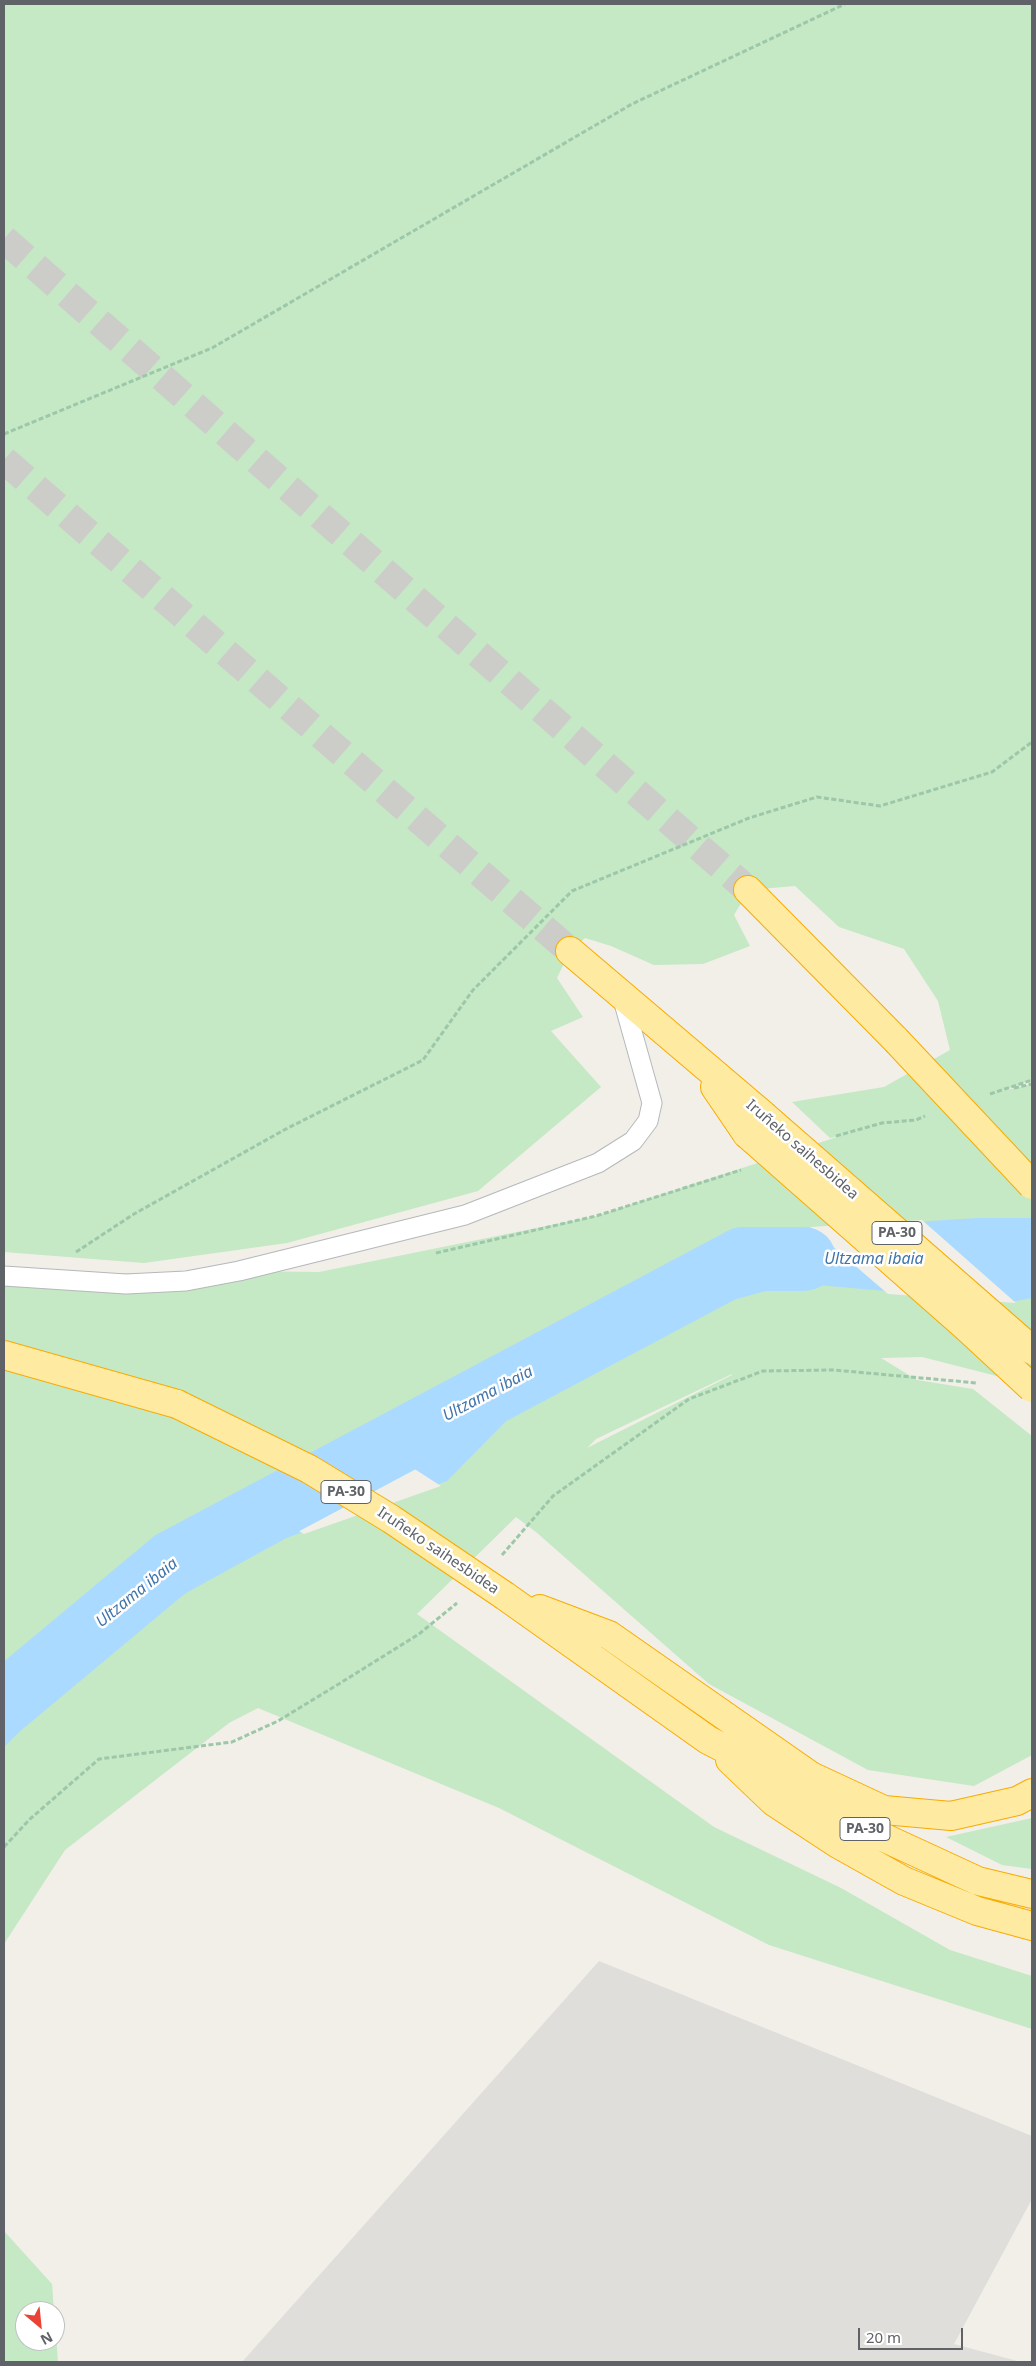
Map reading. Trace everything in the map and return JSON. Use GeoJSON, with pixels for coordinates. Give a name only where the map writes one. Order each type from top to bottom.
{"type":"FeatureCollection","features":[{"type":"Feature","properties":{"kind":"highway"},"geometry":{"type":"LineString","coordinates":[[748,890],[896,1040],[1032,1185]]}},
{"type":"Feature","properties":{"kind":"highway","name":"Iruñeko saihesbidea"},"geometry":{"type":"LineString","coordinates":[[570,951],[696,1059],[755,1125],[1032,1350]]}},
{"type":"Feature","properties":{"kind":"highway"},"geometry":{"type":"LineString","coordinates":[[755,1125],[958,1320],[1032,1388]]}},
{"type":"Feature","properties":{"kind":"highway","name":"Iruñeko saihesbidea"},"geometry":{"type":"LineString","coordinates":[[4,1355],[177,1404],[309,1469],[390,1519],[506,1596],[708,1740],[774,1802],[838,1844],[904,1881],[977,1911],[1032,1926]]}},
{"type":"Feature","properties":{"kind":"highway"},"geometry":{"type":"LineString","coordinates":[[506,1596],[609,1635],[811,1776],[884,1810],[951,1816],[1017,1802],[1032,1792]]}},
{"type":"Feature","properties":{"kind":"highway","name":"Iruñeko saihesbidea"},"geometry":{"type":"LineString","coordinates":[[708,1740],[780,1776],[861,1827],[909,1850],[978,1880],[1032,1894]]}},
{"type":"Feature","properties":{"kind":"lane"},"geometry":{"type":"LineString","coordinates":[[4,1276],[126,1284],[186,1281],[239,1271],[465,1215],[598,1163],[633,1141],[648,1121],[652,1103],[622,995]]}},
{"type":"Feature","properties":{"kind":"path"},"geometry":{"type":"LineString","coordinates":[[4,434],[212,348],[632,104],[845,4]]}},
{"type":"Feature","properties":{"kind":"path"},"geometry":{"type":"LineString","coordinates":[[75,1252],[134,1214],[242,1154],[423,1060],[473,990],[572,891],[750,818],[817,797],[880,806],[992,772],[1032,742]]}},
{"type":"Feature","properties":{"kind":"path"},"geometry":{"type":"LineString","coordinates":[[986,1096],[1032,1082]]}},
{"type":"Feature","properties":{"kind":"path"},"geometry":{"type":"LineString","coordinates":[[830,1138],[882,1123],[916,1120],[933,1114]]}},
{"type":"Feature","properties":{"kind":"path"},"geometry":{"type":"LineString","coordinates":[[427,1256],[596,1216],[743,1170]]}},
{"type":"Feature","properties":{"kind":"shaded area"},"geometry":{"type":"Polygon","coordinates":[[[599,1961],[1032,2136],[1032,2199],[954,2344],[1021,2362],[242,2362],[599,1961]]]}},
{"type":"Feature","properties":{"kind":"green space"},"geometry":{"type":"Polygon","coordinates":[[[4,4],[1032,4],[1032,1080],[1002,1091],[1032,1084],[1032,1385],[922,1357],[881,1358],[917,1380],[973,1389],[1032,1436],[1032,1755],[974,1786],[868,1770],[709,1684],[536,1532],[516,1517],[417,1614],[714,1827],[841,1888],[950,1950],[1032,1976],[1032,2029],[769,1945],[499,1808],[258,1708],[229,1723],[65,1850],[4,1944],[4,1280],[9,1276],[239,1271],[319,1272],[596,1216],[840,1136],[830,1138],[792,1102],[884,1087],[950,1050],[938,1001],[904,949],[839,927],[795,886],[749,890],[734,915],[750,946],[703,964],[654,965],[611,946],[585,938],[570,951],[557,978],[583,1017],[551,1031],[601,1087],[478,1191],[287,1243],[144,1263],[4,1252],[4,4]],[[732,1375],[596,1439],[587,1448],[732,1375]]]}},
{"type":"Feature","properties":{"kind":"green space"},"geometry":{"type":"Polygon","coordinates":[[[1032,1818],[1032,1869],[1002,1865],[946,1837],[1032,1818]]]}},
{"type":"Feature","properties":{"kind":"green space"},"geometry":{"type":"Polygon","coordinates":[[[4,2231],[52,2284],[53,2301],[15,2301],[15,2351],[57,2351],[58,2362],[4,2362],[4,2231]]]}},
{"type":"Feature","properties":{"kind":"water"},"geometry":{"type":"Polygon","coordinates":[[[978,1218],[1032,1218],[1032,1298],[1011,1302],[795,1283],[722,1303],[512,1415],[447,1481],[286,1538],[126,1626],[4,1747],[4,1670],[173,1562],[720,1271],[760,1232],[978,1218]]]}},
{"type":"Feature","properties":{"kind":"pier"},"geometry":{"type":"Polygon","coordinates":[[[922,1220],[1016,1303],[888,1294],[810,1227],[922,1220]]]}},
{"type":"Feature","properties":{"kind":"pier"},"geometry":{"type":"Polygon","coordinates":[[[382,1448],[441,1486],[304,1534],[264,1511],[382,1448]]]}},
{"type":"Feature","properties":{"kind":"waterway","name":"Ultzama ibaia"},"geometry":{"type":"LineString","coordinates":[[4,1703],[173,1562],[743,1259],[804,1259]]}},
{"type":"Feature","properties":{"kind":"tunnel"},"geometry":{"type":"LineString","coordinates":[[4,239],[748,890]]}},
{"type":"Feature","properties":{"kind":"tunnel"},"geometry":{"type":"LineString","coordinates":[[4,460],[570,951]]}}]}
